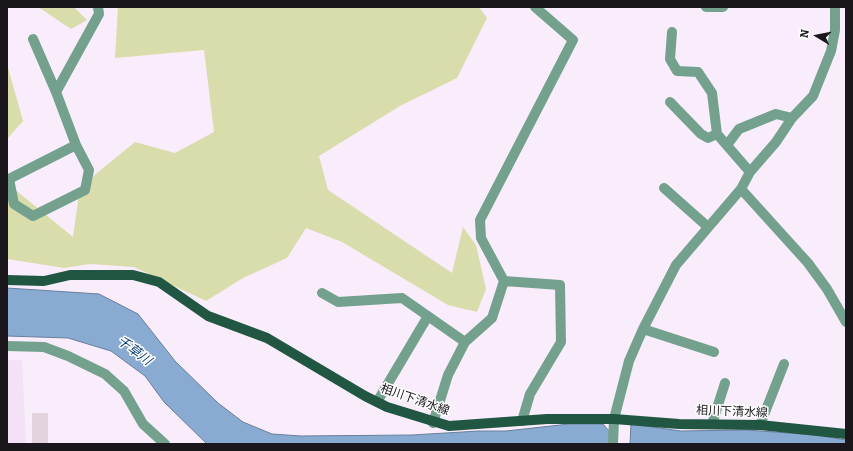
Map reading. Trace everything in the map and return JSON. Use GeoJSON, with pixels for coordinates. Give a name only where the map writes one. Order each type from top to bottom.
{"type":"FeatureCollection","features":[{"type":"Feature","properties":{"kind":"main road","name":"相川下清水線"},"geometry":{"type":"LineString","coordinates":[[7,280],[44,281],[70,274],[133,275],[159,282],[208,316],[267,338],[377,402],[433,423],[449,426],[547,419],[614,423],[760,425],[846,434]]}},
{"type":"Feature","properties":{"kind":"street"},"geometry":{"type":"LineString","coordinates":[[56,92],[99,14],[98,7]]}},
{"type":"Feature","properties":{"kind":"street"},"geometry":{"type":"LineString","coordinates":[[433,423],[448,375],[465,342],[492,318],[504,281],[480,238],[480,220],[573,40],[535,7]]}},
{"type":"Feature","properties":{"kind":"street"},"geometry":{"type":"LineString","coordinates":[[706,7],[723,7]]}},
{"type":"Feature","properties":{"kind":"street"},"geometry":{"type":"LineString","coordinates":[[613,444],[614,423],[629,361],[643,329],[676,265],[741,188],[750,172],[776,142],[792,118],[813,96],[830,51],[835,30],[835,7]]}},
{"type":"Feature","properties":{"kind":"street"},"geometry":{"type":"LineString","coordinates":[[672,32],[670,59],[677,71],[698,72],[712,93],[718,134],[750,172]]}},
{"type":"Feature","properties":{"kind":"street"},"geometry":{"type":"LineString","coordinates":[[33,39],[56,92],[76,145],[89,170],[85,190],[32,216],[14,204],[9,179],[76,145]]}},
{"type":"Feature","properties":{"kind":"street"},"geometry":{"type":"LineString","coordinates":[[670,102],[701,134],[708,138],[718,134]]}},
{"type":"Feature","properties":{"kind":"street"},"geometry":{"type":"LineString","coordinates":[[727,145],[739,129],[776,114],[792,118]]}},
{"type":"Feature","properties":{"kind":"street"},"geometry":{"type":"LineString","coordinates":[[664,188],[708,227]]}},
{"type":"Feature","properties":{"kind":"street"},"geometry":{"type":"LineString","coordinates":[[741,188],[808,263],[827,289],[846,322]]}},
{"type":"Feature","properties":{"kind":"street"},"geometry":{"type":"LineString","coordinates":[[504,281],[560,285],[561,342],[530,394],[522,421]]}},
{"type":"Feature","properties":{"kind":"street"},"geometry":{"type":"LineString","coordinates":[[322,293],[338,302],[402,298],[465,342]]}},
{"type":"Feature","properties":{"kind":"street"},"geometry":{"type":"LineString","coordinates":[[377,402],[428,316]]}},
{"type":"Feature","properties":{"kind":"street"},"geometry":{"type":"LineString","coordinates":[[643,329],[714,352]]}},
{"type":"Feature","properties":{"kind":"street"},"geometry":{"type":"LineString","coordinates":[[7,346],[44,347],[68,356],[105,374],[124,391],[144,424],[164,444]]}},
{"type":"Feature","properties":{"kind":"street"},"geometry":{"type":"LineString","coordinates":[[760,425],[784,364]]}},
{"type":"Feature","properties":{"kind":"street"},"geometry":{"type":"LineString","coordinates":[[712,424],[725,383]]}},
{"type":"Feature","properties":{"kind":"shaded area"},"geometry":{"type":"Polygon","coordinates":[[[7,360],[22,360],[26,444],[7,444],[7,360]]]}},
{"type":"Feature","properties":{"kind":"green space"},"geometry":{"type":"Polygon","coordinates":[[[38,7],[74,7],[87,20],[71,29],[38,7]]]}},
{"type":"Feature","properties":{"kind":"green space"},"geometry":{"type":"Polygon","coordinates":[[[118,7],[479,7],[487,18],[457,78],[400,106],[319,156],[328,190],[452,273],[463,227],[476,245],[486,289],[477,312],[448,305],[342,242],[306,228],[287,258],[243,278],[206,301],[134,267],[90,264],[64,268],[7,259],[7,183],[73,237],[80,187],[135,142],[175,153],[214,132],[204,50],[115,58],[118,7]]]}},
{"type":"Feature","properties":{"kind":"green space"},"geometry":{"type":"Polygon","coordinates":[[[7,64],[23,121],[7,139],[7,64]]]}},
{"type":"Feature","properties":{"kind":"water","name":"千草川"},"geometry":{"type":"Polygon","coordinates":[[[7,288],[99,294],[138,314],[175,361],[218,403],[243,422],[272,434],[301,436],[412,435],[506,431],[569,424],[603,424],[610,432],[609,444],[207,444],[164,402],[145,376],[111,351],[68,338],[7,336],[7,288]]]}},
{"type":"Feature","properties":{"kind":"water"},"geometry":{"type":"Polygon","coordinates":[[[631,424],[681,431],[747,430],[816,435],[846,440],[846,444],[630,444],[631,424]]]}},
{"type":"Feature","properties":{"kind":"building"},"geometry":{"type":"Polygon","coordinates":[[[32,413],[48,413],[48,444],[32,444],[32,413]]]}}]}
